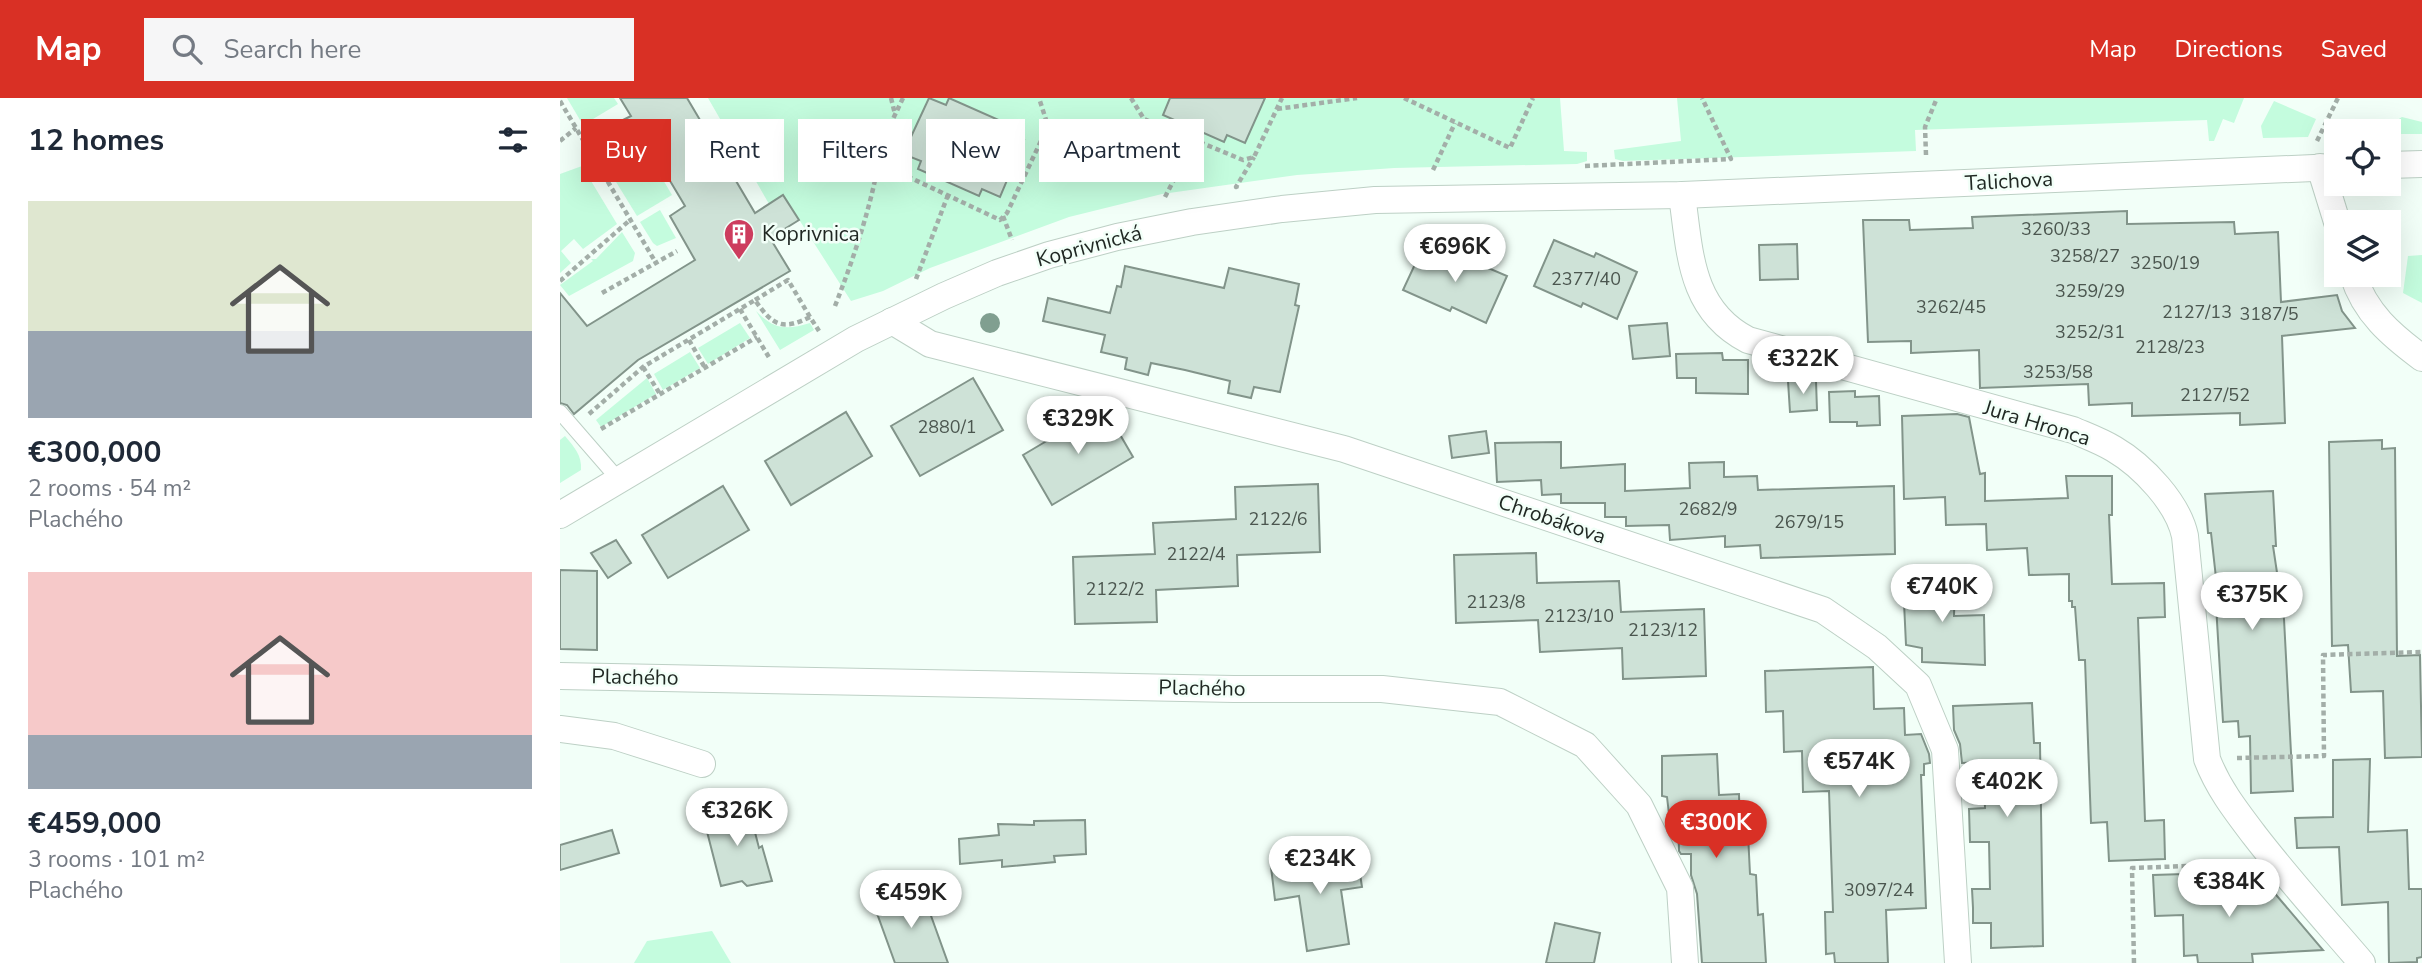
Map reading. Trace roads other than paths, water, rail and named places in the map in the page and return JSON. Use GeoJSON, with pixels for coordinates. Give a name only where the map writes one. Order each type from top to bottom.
{"type":"FeatureCollection","features":[{"type":"Feature","properties":{"kind":"street","name":"Talichova"},"geometry":{"type":"LineString","coordinates":[[1682,195],[2324,159]]}},
{"type":"Feature","properties":{"kind":"street"},"geometry":{"type":"LineString","coordinates":[[2401,165],[2422,164]]}},
{"type":"Feature","properties":{"kind":"street","name":"Koprivnická"},"geometry":{"type":"LineString","coordinates":[[562,511],[892,320],[997,273],[1049,255],[1117,237],[1192,222],[1282,209],[1375,200],[1682,195]]}},
{"type":"Feature","properties":{"kind":"street","name":"Jura Hronca"},"geometry":{"type":"LineString","coordinates":[[1682,195],[1692,265],[1707,304],[1718,319],[1736,334],[1748,340],[2073,430],[2115,449],[2164,494],[2178,514],[2185,536],[2207,759],[2213,774],[2228,801],[2275,862],[2362,963]]}},
{"type":"Feature","properties":{"kind":"street"},"geometry":{"type":"LineString","coordinates":[[2359,287],[2370,310],[2390,335],[2422,358]]}},
{"type":"Feature","properties":{"kind":"street","name":"Chrobákova"},"geometry":{"type":"LineString","coordinates":[[892,320],[930,344],[1344,449],[1822,610],[1877,647],[1918,685],[1945,750],[1958,963]]}},
{"type":"Feature","properties":{"kind":"street","name":"Plachého"},"geometry":{"type":"LineString","coordinates":[[560,676],[1234,689],[1382,689],[1500,702],[1585,745],[1639,805],[1680,888],[1685,963]]}},
{"type":"Feature","properties":{"kind":"street"},"geometry":{"type":"LineString","coordinates":[[560,729],[614,736],[702,764]]}},
{"type":"Feature","properties":{"kind":"lane"},"geometry":{"type":"LineString","coordinates":[[560,412],[619,480]]}},
{"type":"Feature","properties":{"kind":"place","name":"Koprivnica"},"geometry":{"type":"Point","coordinates":[739,261]}}]}
